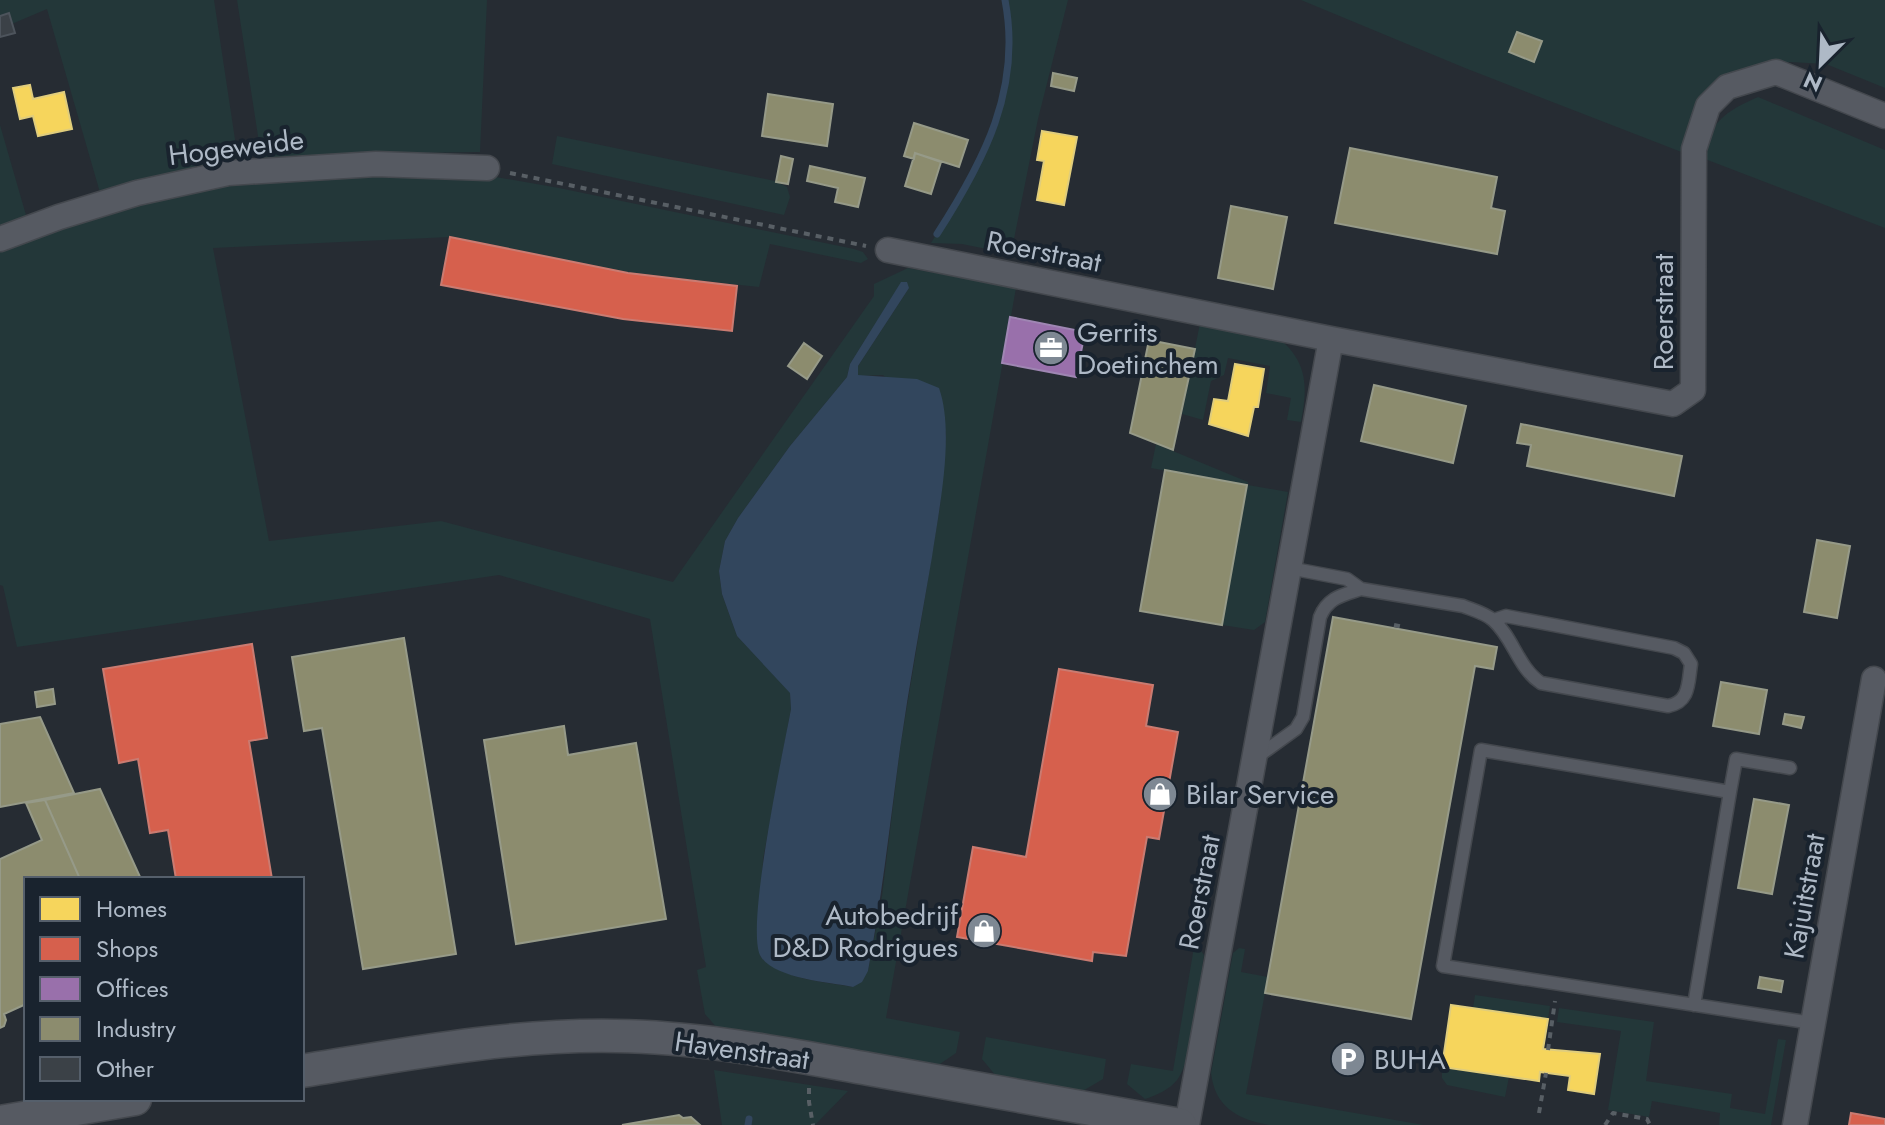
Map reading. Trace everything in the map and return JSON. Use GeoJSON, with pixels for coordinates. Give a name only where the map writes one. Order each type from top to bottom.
{"type":"FeatureCollection","features":[{"type":"Feature","properties":{"kind":"street","name":"Roerstraat"},"geometry":{"type":"LineString","coordinates":[[888,250],[1673,404],[1693,390],[1694,149],[1708,106],[1727,87],[1776,72],[1885,116]]}},
{"type":"Feature","properties":{"kind":"street","name":"Hogeweide"},"geometry":{"type":"LineString","coordinates":[[0,239],[137,193],[228,173],[376,164],[487,168]]}},
{"type":"Feature","properties":{"kind":"street","name":"Roerstraat"},"geometry":{"type":"LineString","coordinates":[[1187,1125],[1331,339]]}},
{"type":"Feature","properties":{"kind":"street","name":"Kajuitstraat"},"geometry":{"type":"LineString","coordinates":[[1795,1125],[1874,679]]}},
{"type":"Feature","properties":{"kind":"street","name":"Havenstraat"},"geometry":{"type":"LineString","coordinates":[[304,1071],[427,1051],[555,1037],[675,1039],[812,1059],[1180,1125]]}},
{"type":"Feature","properties":{"kind":"street"},"geometry":{"type":"LineString","coordinates":[[0,1122],[123,1101]]}},
{"type":"Feature","properties":{"kind":"lane"},"geometry":{"type":"LineString","coordinates":[[1289,568],[1347,579],[1361,589],[1463,606],[1494,620],[1531,676],[1541,683],[1668,706],[1678,704],[1686,696],[1691,664],[1684,653],[1674,648],[1506,616],[1494,620]]}},
{"type":"Feature","properties":{"kind":"lane"},"geometry":{"type":"LineString","coordinates":[[1255,758],[1296,729],[1303,717],[1324,606],[1332,599],[1361,589]]}},
{"type":"Feature","properties":{"kind":"lane"},"geometry":{"type":"LineString","coordinates":[[1730,792],[1481,750],[1443,966],[1812,1023]]}},
{"type":"Feature","properties":{"kind":"lane"},"geometry":{"type":"LineString","coordinates":[[1694,1005],[1736,759],[1790,768]]}},
{"type":"Feature","properties":{"kind":"path"},"geometry":{"type":"LineString","coordinates":[[487,168],[888,250]]}},
{"type":"Feature","properties":{"kind":"path"},"geometry":{"type":"LineString","coordinates":[[1394,625],[1403,627]]}},
{"type":"Feature","properties":{"kind":"path"},"geometry":{"type":"LineString","coordinates":[[1548,1050],[1558,984]]}},
{"type":"Feature","properties":{"kind":"path"},"geometry":{"type":"LineString","coordinates":[[812,1059],[809,1102],[813,1125]]}},
{"type":"Feature","properties":{"kind":"path"},"geometry":{"type":"LineString","coordinates":[[1539,1113],[1546,1073]]}},
{"type":"Feature","properties":{"kind":"path"},"geometry":{"type":"LineString","coordinates":[[1605,1125],[1613,1113],[1647,1119],[1650,1125]]}},
{"type":"Feature","properties":{"kind":"green space"},"geometry":{"type":"Polygon","coordinates":[[[0,0],[214,0],[239,166],[101,196],[47,9],[0,29],[0,0]]]}},
{"type":"Feature","properties":{"kind":"green space"},"geometry":{"type":"Polygon","coordinates":[[[237,0],[487,0],[480,152],[333,154],[262,162],[237,0]]]}},
{"type":"Feature","properties":{"kind":"green space"},"geometry":{"type":"Polygon","coordinates":[[[1005,0],[1068,0],[1038,119],[1011,254],[962,244],[931,243],[966,186],[993,128],[1008,67],[1009,35],[1005,0]]]}},
{"type":"Feature","properties":{"kind":"green space"},"geometry":{"type":"Polygon","coordinates":[[[1301,0],[1885,0],[1885,88],[1826,64],[1790,62],[1761,65],[1703,103],[1685,137],[1684,153],[1301,0]]]}},
{"type":"Feature","properties":{"kind":"green space"},"geometry":{"type":"Polygon","coordinates":[[[1758,97],[1885,150],[1885,228],[1705,159],[1714,127],[1728,113],[1758,97]]]}},
{"type":"Feature","properties":{"kind":"green space"},"geometry":{"type":"Polygon","coordinates":[[[0,125],[28,222],[0,233],[0,125]]]}},
{"type":"Feature","properties":{"kind":"green space"},"geometry":{"type":"Polygon","coordinates":[[[557,136],[775,181],[787,187],[790,197],[784,215],[552,164],[557,136]]]}},
{"type":"Feature","properties":{"kind":"green space"},"geometry":{"type":"Polygon","coordinates":[[[348,172],[468,172],[854,249],[863,252],[868,259],[861,263],[770,244],[759,287],[628,273],[450,237],[213,248],[269,541],[441,521],[673,582],[874,296],[874,284],[908,268],[1016,288],[886,1018],[960,1032],[956,1053],[937,1066],[718,1029],[705,1014],[697,970],[706,967],[650,619],[499,575],[17,647],[3,586],[0,585],[0,245],[200,183],[348,172]],[[901,283],[850,364],[847,377],[790,446],[738,518],[725,541],[719,571],[722,594],[737,636],[790,692],[791,709],[763,859],[760,956],[792,975],[853,987],[868,971],[882,896],[900,749],[940,506],[946,432],[883,375],[858,376],[858,366],[909,288],[901,283]]]}},
{"type":"Feature","properties":{"kind":"green space"},"geometry":{"type":"Polygon","coordinates":[[[1200,323],[1282,341],[1297,359],[1304,378],[1301,422],[1287,420],[1291,398],[1266,393],[1270,366],[1228,358],[1224,375],[1211,381],[1203,420],[1182,414],[1200,323]]]}},
{"type":"Feature","properties":{"kind":"green space"},"geometry":{"type":"Polygon","coordinates":[[[1156,444],[1248,482],[1248,485],[1288,492],[1265,622],[1254,630],[1222,625],[1247,486],[1151,468],[1156,444]]]}},
{"type":"Feature","properties":{"kind":"green space"},"geometry":{"type":"Polygon","coordinates":[[[1194,947],[1204,955],[1188,1055],[1174,1084],[1145,1099],[1127,1084],[1131,1064],[1173,1071],[1194,947]]]}},
{"type":"Feature","properties":{"kind":"green space"},"geometry":{"type":"Polygon","coordinates":[[[1239,948],[1245,949],[1241,972],[1268,977],[1246,1094],[1424,1125],[1269,1125],[1230,1110],[1217,1095],[1211,1073],[1233,953],[1239,948]]]}},
{"type":"Feature","properties":{"kind":"green space"},"geometry":{"type":"Polygon","coordinates":[[[1475,995],[1550,1006],[1548,1019],[1473,1008],[1475,995]]]}},
{"type":"Feature","properties":{"kind":"green space"},"geometry":{"type":"Polygon","coordinates":[[[1559,1008],[1654,1022],[1646,1081],[1732,1094],[1730,1108],[1765,1114],[1778,1039],[1786,1040],[1771,1125],[1719,1125],[1720,1113],[1652,1101],[1649,1117],[1608,1110],[1621,1031],[1557,1022],[1559,1008]]]}},
{"type":"Feature","properties":{"kind":"green space"},"geometry":{"type":"Polygon","coordinates":[[[986,1037],[1106,1059],[1103,1079],[1081,1092],[996,1076],[982,1059],[986,1037]]]}},
{"type":"Feature","properties":{"kind":"green space"},"geometry":{"type":"Polygon","coordinates":[[[1442,1067],[1509,1077],[1505,1097],[1447,1085],[1442,1078],[1442,1067]]]}},
{"type":"Feature","properties":{"kind":"green space"},"geometry":{"type":"Polygon","coordinates":[[[714,1070],[848,1091],[815,1125],[722,1125],[714,1070]]]}},
{"type":"Feature","properties":{"kind":"water"},"geometry":{"type":"Polygon","coordinates":[[[901,282],[907,282],[909,288],[858,366],[858,375],[917,379],[939,388],[944,406],[946,449],[942,494],[904,725],[873,943],[868,971],[862,982],[853,987],[790,975],[761,957],[757,940],[761,877],[791,709],[790,693],[737,636],[722,594],[719,571],[725,541],[738,518],[790,446],[847,377],[850,364],[901,282]]]}},
{"type":"Feature","properties":{"kind":"building: Homes"},"geometry":{"type":"Polygon","coordinates":[[[30,85],[33,99],[64,92],[72,129],[38,136],[33,116],[20,119],[13,88],[30,85]]]}},
{"type":"Feature","properties":{"kind":"building: Homes"},"geometry":{"type":"Polygon","coordinates":[[[1042,131],[1077,137],[1064,205],[1037,200],[1044,161],[1037,160],[1042,131]]]}},
{"type":"Feature","properties":{"kind":"building: Homes"},"geometry":{"type":"Polygon","coordinates":[[[1235,364],[1264,369],[1258,407],[1254,407],[1248,436],[1209,424],[1214,399],[1228,401],[1235,364]]]}},
{"type":"Feature","properties":{"kind":"building: Homes"},"geometry":{"type":"Polygon","coordinates":[[[1451,1005],[1548,1019],[1543,1049],[1600,1054],[1594,1094],[1568,1090],[1570,1076],[1540,1072],[1539,1081],[1442,1067],[1451,1005]]]}},
{"type":"Feature","properties":{"kind":"building: Shops"},"geometry":{"type":"Polygon","coordinates":[[[450,237],[628,273],[737,286],[732,331],[623,319],[441,285],[450,237]]]}},
{"type":"Feature","properties":{"kind":"building: Shops"},"geometry":{"type":"Polygon","coordinates":[[[252,644],[267,738],[249,741],[272,877],[176,877],[168,830],[150,833],[138,759],[119,763],[103,669],[252,644]]]}},
{"type":"Feature","properties":{"kind":"building: Shops"},"geometry":{"type":"Polygon","coordinates":[[[1059,669],[1153,685],[1146,726],[1178,732],[1159,839],[1147,837],[1126,956],[1093,952],[1092,961],[957,937],[973,847],[1026,857],[1059,669]]]}},
{"type":"Feature","properties":{"kind":"building: Shops"},"geometry":{"type":"Polygon","coordinates":[[[1851,1113],[1885,1119],[1885,1125],[1849,1125],[1851,1113]]]}},
{"type":"Feature","properties":{"kind":"building: Offices"},"geometry":{"type":"Polygon","coordinates":[[[1010,317],[1085,332],[1076,377],[1002,363],[1010,317]]]}},
{"type":"Feature","properties":{"kind":"building: Industry"},"geometry":{"type":"Polygon","coordinates":[[[1517,32],[1542,41],[1534,62],[1509,52],[1517,32]]]}},
{"type":"Feature","properties":{"kind":"building: Industry"},"geometry":{"type":"Polygon","coordinates":[[[1053,73],[1077,78],[1074,91],[1051,86],[1053,73]]]}},
{"type":"Feature","properties":{"kind":"building: Industry"},"geometry":{"type":"Polygon","coordinates":[[[768,94],[833,104],[827,146],[762,136],[768,94]]]}},
{"type":"Feature","properties":{"kind":"building: Industry"},"geometry":{"type":"Polygon","coordinates":[[[914,123],[968,140],[959,167],[915,153],[914,159],[904,156],[914,123]]]}},
{"type":"Feature","properties":{"kind":"building: Industry"},"geometry":{"type":"Polygon","coordinates":[[[1350,148],[1497,177],[1491,208],[1505,211],[1497,254],[1335,223],[1350,148]]]}},
{"type":"Feature","properties":{"kind":"building: Industry"},"geometry":{"type":"Polygon","coordinates":[[[915,153],[941,162],[931,194],[905,186],[915,153]]]}},
{"type":"Feature","properties":{"kind":"building: Industry"},"geometry":{"type":"Polygon","coordinates":[[[781,156],[793,159],[788,184],[776,182],[781,156]]]}},
{"type":"Feature","properties":{"kind":"building: Industry"},"geometry":{"type":"Polygon","coordinates":[[[810,166],[865,178],[858,207],[835,202],[838,188],[807,181],[810,166]]]}},
{"type":"Feature","properties":{"kind":"building: Industry"},"geometry":{"type":"Polygon","coordinates":[[[1231,206],[1287,217],[1273,289],[1218,278],[1231,206]]]}},
{"type":"Feature","properties":{"kind":"building: Industry"},"geometry":{"type":"Polygon","coordinates":[[[1149,340],[1195,349],[1173,450],[1130,433],[1149,340]]]}},
{"type":"Feature","properties":{"kind":"building: Industry"},"geometry":{"type":"Polygon","coordinates":[[[804,343],[822,356],[807,379],[788,366],[804,343]]]}},
{"type":"Feature","properties":{"kind":"building: Industry"},"geometry":{"type":"Polygon","coordinates":[[[1374,385],[1466,406],[1453,463],[1361,441],[1374,385]]]}},
{"type":"Feature","properties":{"kind":"building: Industry"},"geometry":{"type":"Polygon","coordinates":[[[1521,424],[1682,456],[1674,496],[1527,466],[1531,445],[1517,443],[1521,424]]]}},
{"type":"Feature","properties":{"kind":"building: Industry"},"geometry":{"type":"Polygon","coordinates":[[[1165,470],[1247,485],[1222,625],[1140,611],[1165,470]]]}},
{"type":"Feature","properties":{"kind":"building: Industry"},"geometry":{"type":"Polygon","coordinates":[[[1817,540],[1850,546],[1837,618],[1804,612],[1817,540]]]}},
{"type":"Feature","properties":{"kind":"building: Industry"},"geometry":{"type":"Polygon","coordinates":[[[1333,617],[1497,647],[1493,669],[1475,666],[1411,1019],[1265,993],[1333,617]]]}},
{"type":"Feature","properties":{"kind":"building: Industry"},"geometry":{"type":"Polygon","coordinates":[[[404,638],[456,954],[363,969],[322,728],[304,731],[292,657],[404,638]]]}},
{"type":"Feature","properties":{"kind":"building: Industry"},"geometry":{"type":"Polygon","coordinates":[[[1721,682],[1767,690],[1759,734],[1713,726],[1721,682]]]}},
{"type":"Feature","properties":{"kind":"building: Industry"},"geometry":{"type":"Polygon","coordinates":[[[53,689],[55,704],[37,707],[35,692],[53,689]]]}},
{"type":"Feature","properties":{"kind":"building: Industry"},"geometry":{"type":"Polygon","coordinates":[[[1785,714],[1804,717],[1801,728],[1783,724],[1785,714]]]}},
{"type":"Feature","properties":{"kind":"building: Industry"},"geometry":{"type":"Polygon","coordinates":[[[40,717],[74,793],[0,807],[0,724],[40,717]]]}},
{"type":"Feature","properties":{"kind":"building: Industry"},"geometry":{"type":"Polygon","coordinates":[[[564,726],[568,755],[636,743],[666,919],[516,944],[484,740],[564,726]]]}},
{"type":"Feature","properties":{"kind":"building: Industry"},"geometry":{"type":"Polygon","coordinates":[[[100,789],[140,877],[79,877],[45,800],[100,789]]]}},
{"type":"Feature","properties":{"kind":"building: Industry"},"geometry":{"type":"Polygon","coordinates":[[[1754,799],[1789,805],[1772,894],[1738,888],[1754,799]]]}},
{"type":"Feature","properties":{"kind":"building: Industry"},"geometry":{"type":"Polygon","coordinates":[[[45,800],[79,877],[24,877],[24,1005],[4,1014],[6,1020],[0,1028],[0,859],[42,840],[26,803],[45,800]]]}},
{"type":"Feature","properties":{"kind":"building: Industry"},"geometry":{"type":"Polygon","coordinates":[[[1760,977],[1783,981],[1781,992],[1758,988],[1760,977]]]}},
{"type":"Feature","properties":{"kind":"building: Industry"},"geometry":{"type":"Polygon","coordinates":[[[679,1115],[691,1117],[700,1125],[622,1125],[679,1115]]]}},
{"type":"Feature","properties":{"kind":"building: Other"},"geometry":{"type":"Polygon","coordinates":[[[9,13],[15,33],[0,37],[0,16],[9,13]]]}},
{"type":"Feature","properties":{"kind":"waterway"},"geometry":{"type":"LineString","coordinates":[[937,234],[970,179],[995,123],[1008,64],[1009,33],[1005,0]]}},
{"type":"Feature","properties":{"kind":"waterway"},"geometry":{"type":"LineString","coordinates":[[748,1125],[749,1119]]}},
{"type":"Feature","properties":{"kind":"place","name":"Gerrits Doetinchem"},"geometry":{"type":"Point","coordinates":[1051,348]}},
{"type":"Feature","properties":{"kind":"place","name":"Bilar Service"},"geometry":{"type":"Point","coordinates":[1160,794]}},
{"type":"Feature","properties":{"kind":"place","name":"Autobedrijf D&D Rodrigues"},"geometry":{"type":"Point","coordinates":[984,931]}},
{"type":"Feature","properties":{"kind":"place","name":"BUHA"},"geometry":{"type":"Point","coordinates":[1348,1059]}}]}
